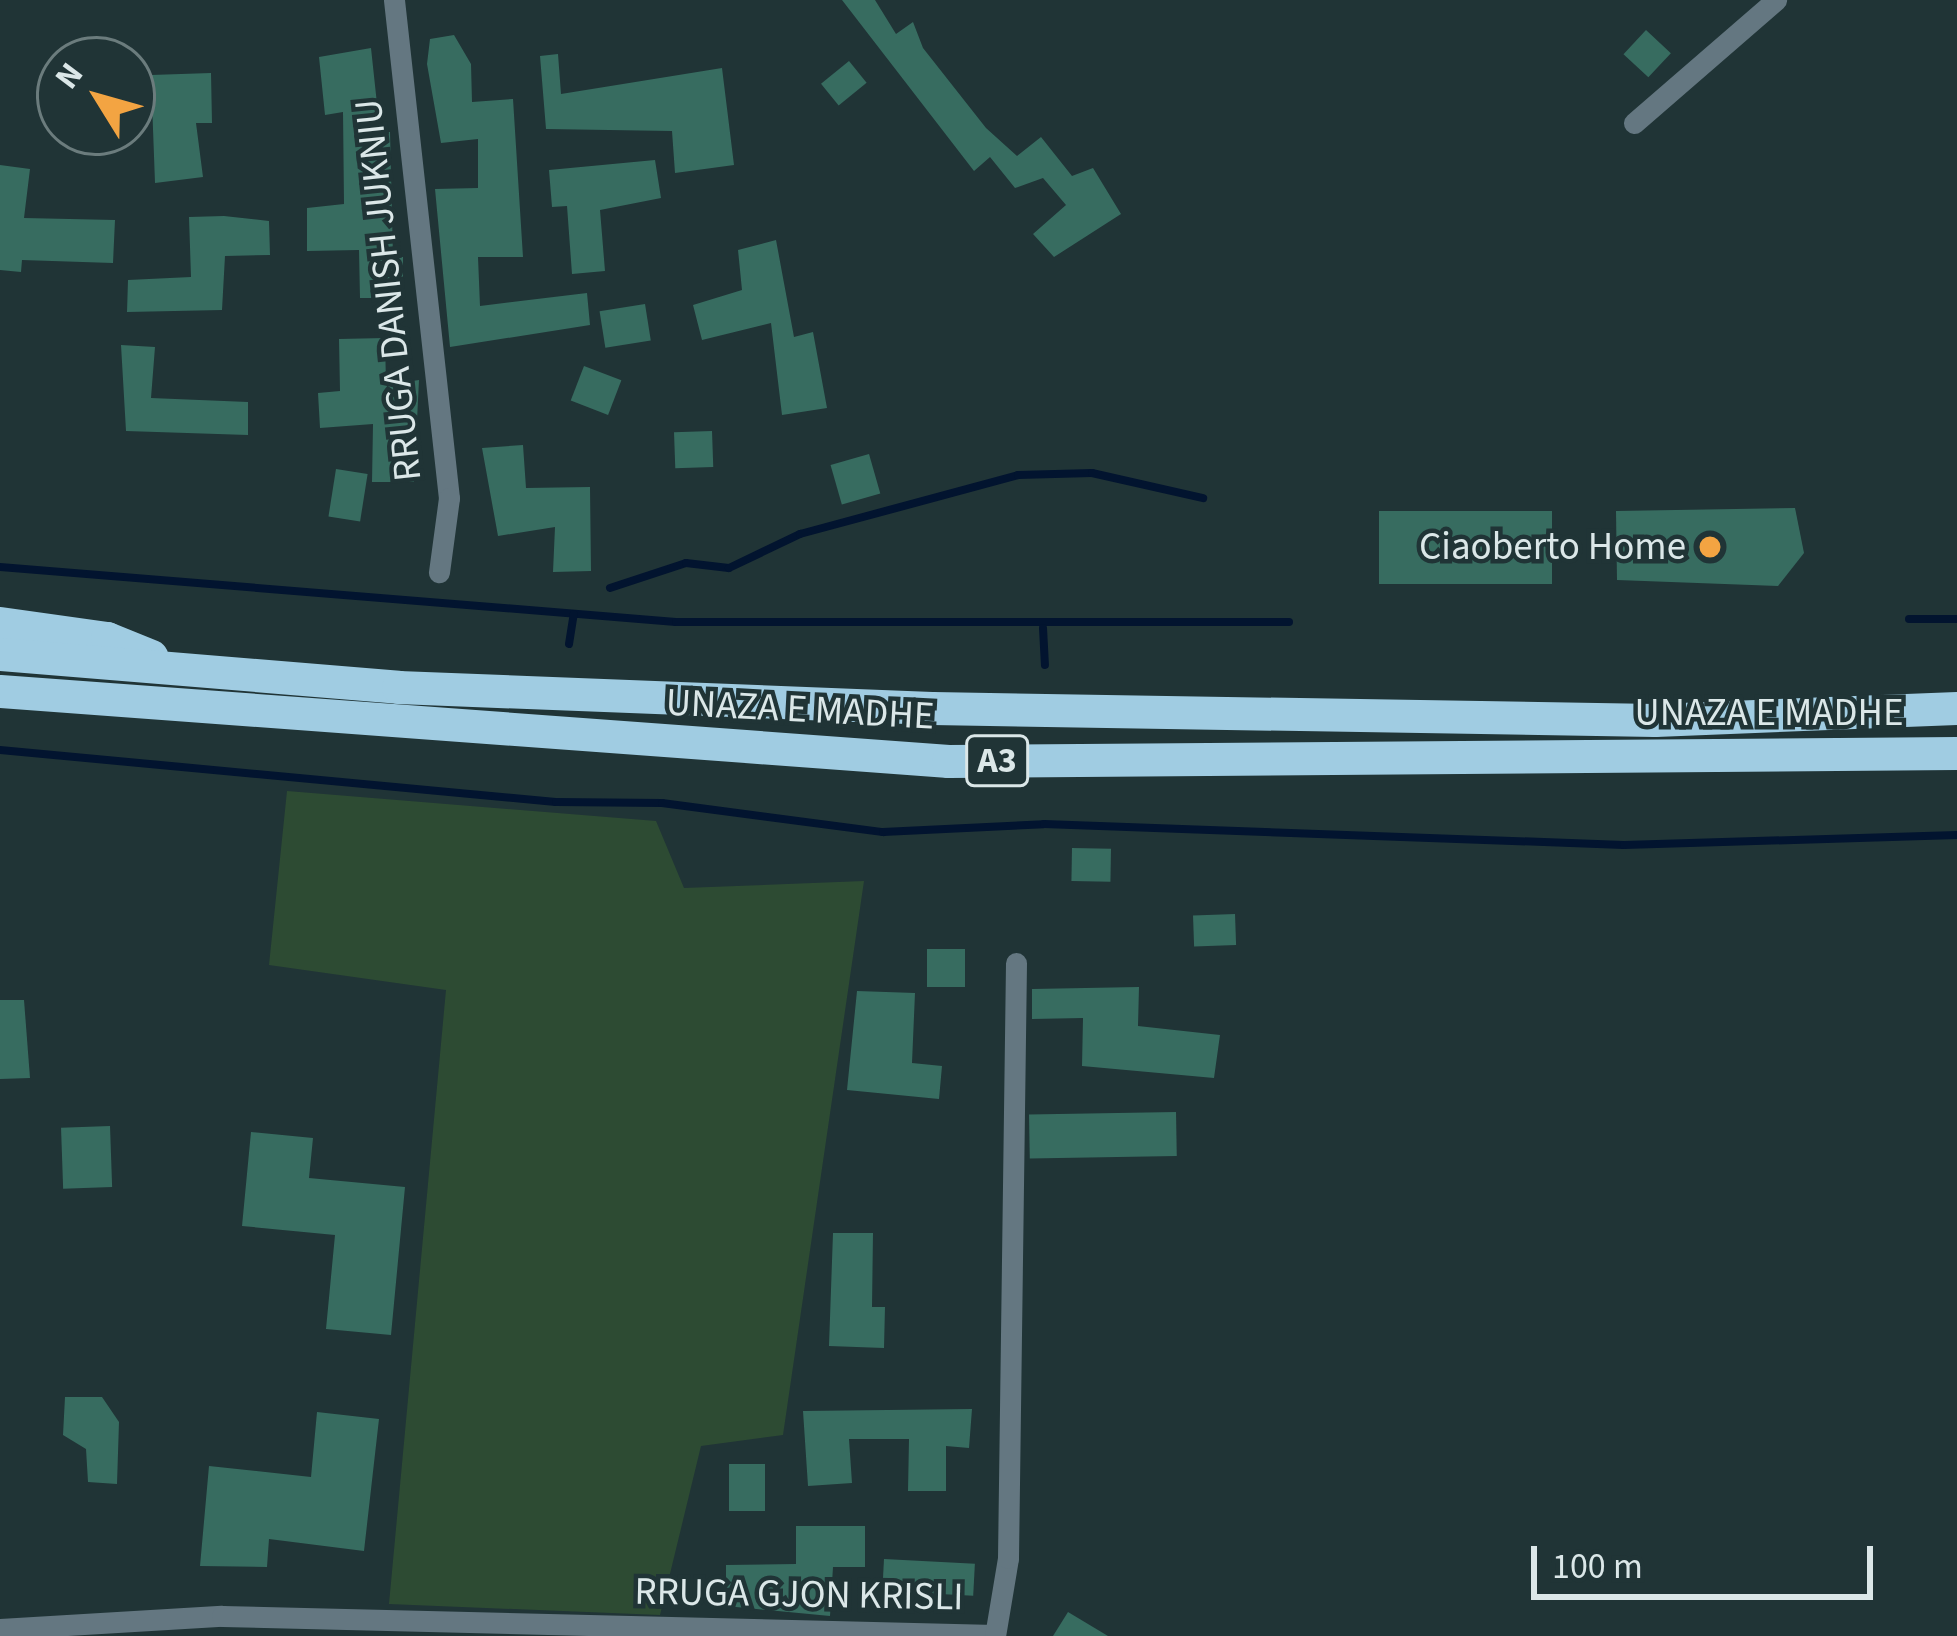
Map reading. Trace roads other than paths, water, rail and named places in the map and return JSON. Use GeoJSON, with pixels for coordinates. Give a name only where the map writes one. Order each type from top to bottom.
{"type":"FeatureCollection","features":[{"type":"Feature","properties":{"kind":"highway"},"geometry":{"type":"LineString","coordinates":[[0,622],[107,638],[174,667]]}},
{"type":"Feature","properties":{"kind":"highway","name":"UNAZA E MADHE"},"geometry":{"type":"LineString","coordinates":[[0,654],[398,687],[932,708],[1654,720],[1957,708]]}},
{"type":"Feature","properties":{"kind":"highway","name":"UNAZA E MADHE"},"geometry":{"type":"LineString","coordinates":[[0,691],[907,760],[1957,753]]}},
{"type":"Feature","properties":{"kind":"highway"},"geometry":{"type":"LineString","coordinates":[[0,702],[40,695]]}},
{"type":"Feature","properties":{"kind":"street","name":"RRUGA DANISH JUKNIU"},"geometry":{"type":"LineString","coordinates":[[394,0],[449,498],[439,572]]}},
{"type":"Feature","properties":{"kind":"street"},"geometry":{"type":"LineString","coordinates":[[1634,123],[1776,0]]}},
{"type":"Feature","properties":{"kind":"street","name":"RRUGA GJON KRISLI"},"geometry":{"type":"LineString","coordinates":[[0,1629],[222,1616],[376,1630],[995,1636],[1008,1574],[1016,963]]}},
{"type":"Feature","properties":{"kind":"waterway"},"geometry":{"type":"LineString","coordinates":[[610,588],[686,563],[729,568],[800,534],[1018,475],[1092,473],[1203,498]]}},
{"type":"Feature","properties":{"kind":"waterway"},"geometry":{"type":"LineString","coordinates":[[0,567],[676,622],[1289,622]]}},
{"type":"Feature","properties":{"kind":"waterway"},"geometry":{"type":"LineString","coordinates":[[569,644],[574,614]]}},
{"type":"Feature","properties":{"kind":"waterway"},"geometry":{"type":"LineString","coordinates":[[1909,619],[1957,619]]}},
{"type":"Feature","properties":{"kind":"waterway"},"geometry":{"type":"LineString","coordinates":[[1043,628],[1045,665]]}},
{"type":"Feature","properties":{"kind":"waterway"},"geometry":{"type":"LineString","coordinates":[[0,750],[556,802],[662,803],[883,832],[1044,824],[1624,845],[1957,835]]}},
{"type":"Feature","properties":{"kind":"place","name":"Ciaoberto Home"},"geometry":{"type":"Point","coordinates":[1710,547]}}]}
